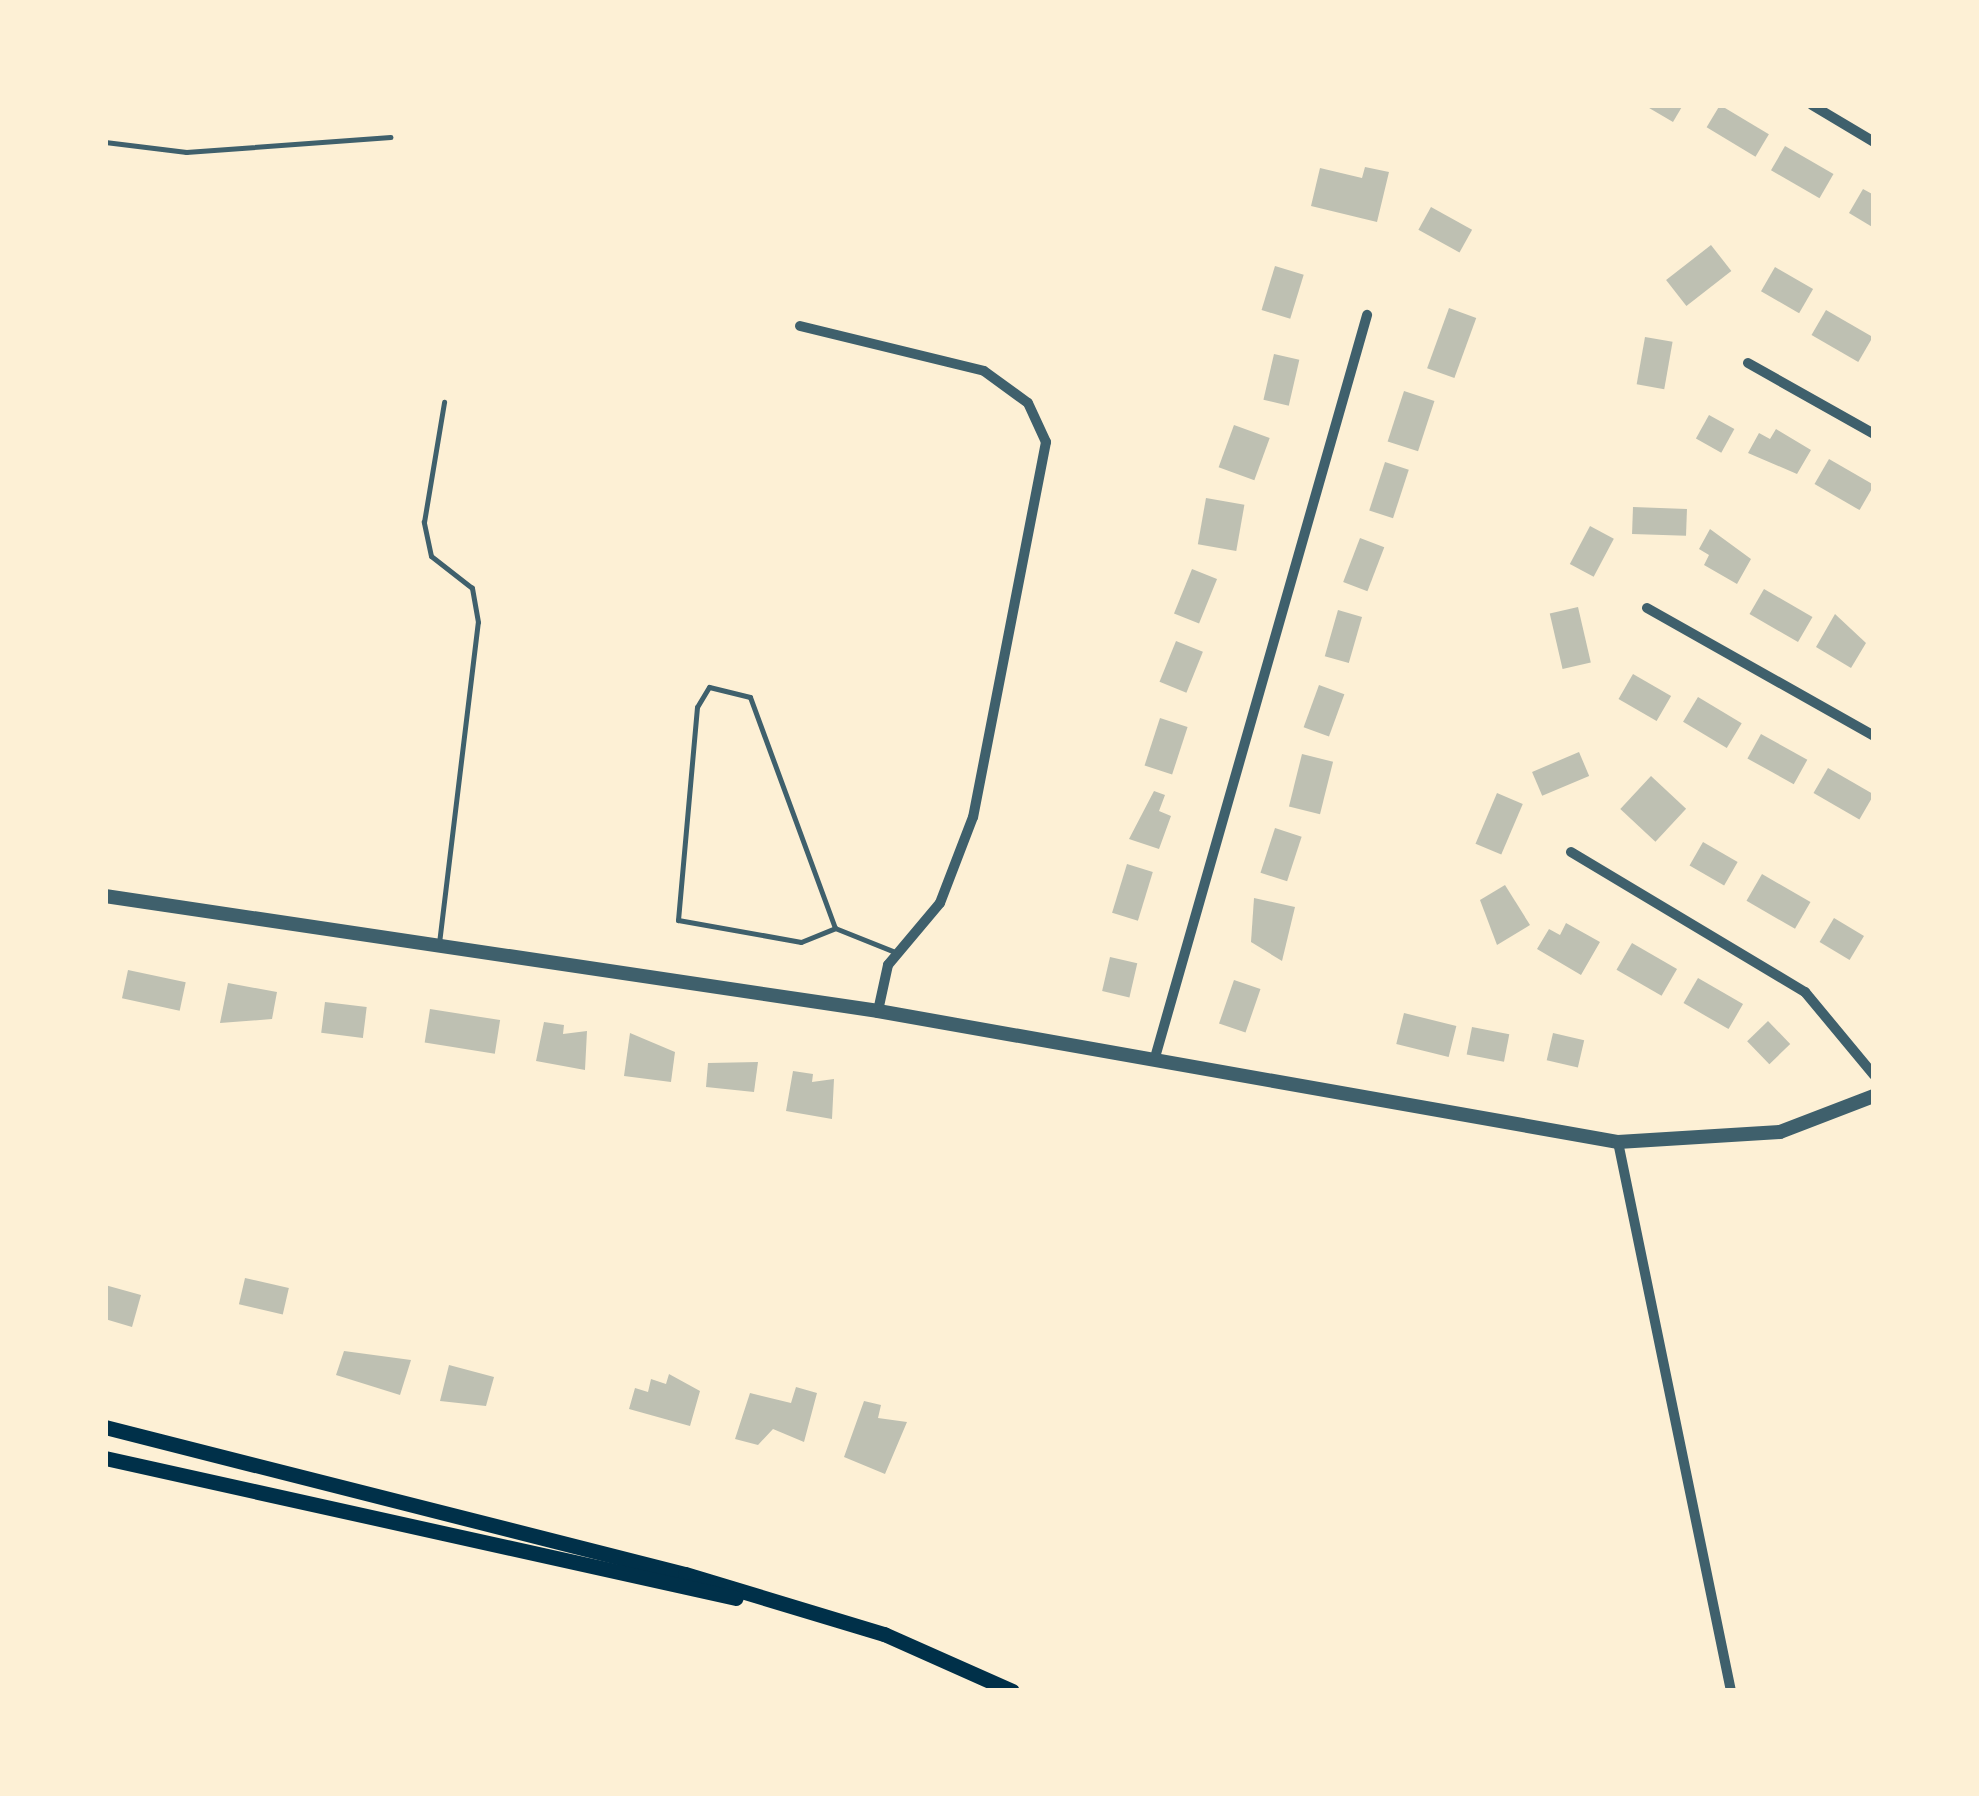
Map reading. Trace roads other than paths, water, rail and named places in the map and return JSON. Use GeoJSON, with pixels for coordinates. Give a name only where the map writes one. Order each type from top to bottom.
{"type":"FeatureCollection","features":[{"type":"Feature","properties":{"kind":"main road"},"geometry":{"type":"LineString","coordinates":[[105,1427],[804,1610],[1012,1691]]}},
{"type":"Feature","properties":{"kind":"main road"},"geometry":{"type":"LineString","coordinates":[[105,1458],[804,1610]]}},
{"type":"Feature","properties":{"kind":"street"},"geometry":{"type":"LineString","coordinates":[[1812,105],[1874,142]]}},
{"type":"Feature","properties":{"kind":"street"},"geometry":{"type":"LineString","coordinates":[[1154,1061],[1367,315]]}},
{"type":"Feature","properties":{"kind":"street"},"geometry":{"type":"LineString","coordinates":[[800,326],[984,371],[1028,403],[1046,442],[973,817],[940,903],[895,952],[878,1011]]}},
{"type":"Feature","properties":{"kind":"street"},"geometry":{"type":"LineString","coordinates":[[1748,363],[1874,434]]}},
{"type":"Feature","properties":{"kind":"street"},"geometry":{"type":"LineString","coordinates":[[1647,608],[1874,736]]}},
{"type":"Feature","properties":{"kind":"street"},"geometry":{"type":"LineString","coordinates":[[1571,852],[1806,992],[1874,1075]]}},
{"type":"Feature","properties":{"kind":"street"},"geometry":{"type":"LineString","coordinates":[[105,896],[878,1011],[1618,1142],[1780,1132],[1874,1096]]}},
{"type":"Feature","properties":{"kind":"street"},"geometry":{"type":"LineString","coordinates":[[1618,1142],[1730,1691]]}},
{"type":"Feature","properties":{"kind":"lane"},"geometry":{"type":"LineString","coordinates":[[105,142],[186,152],[390,137]]}},
{"type":"Feature","properties":{"kind":"lane"},"geometry":{"type":"LineString","coordinates":[[439,944],[478,622],[472,588],[431,556],[424,522],[444,402]]}},
{"type":"Feature","properties":{"kind":"lane"},"geometry":{"type":"LineString","coordinates":[[835,928],[750,697],[709,687],[697,707],[673,912],[682,924],[800,942],[835,928],[895,952]]}}]}
